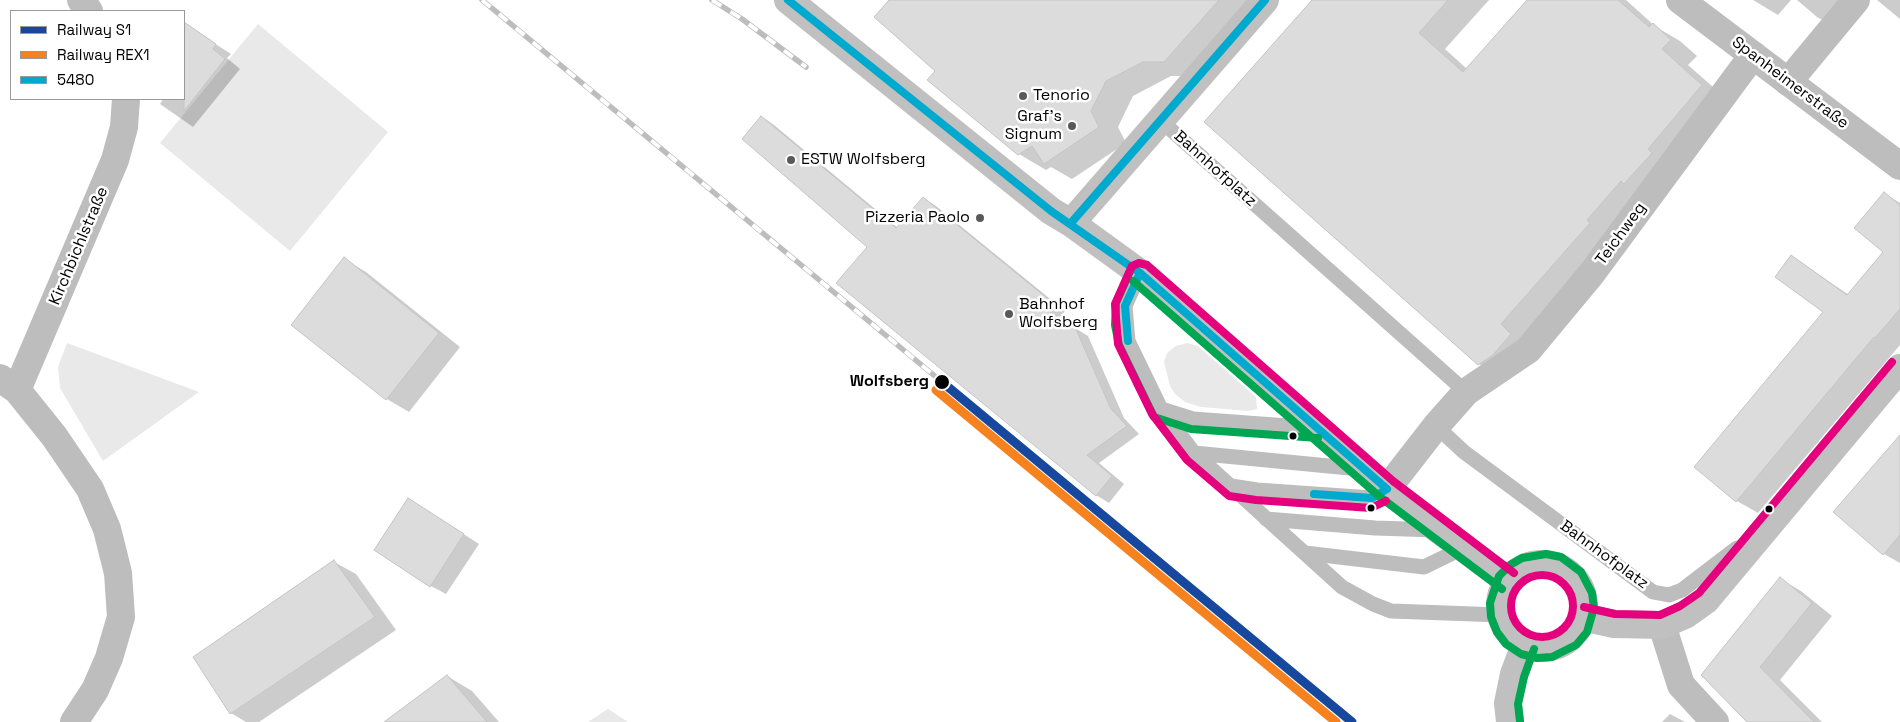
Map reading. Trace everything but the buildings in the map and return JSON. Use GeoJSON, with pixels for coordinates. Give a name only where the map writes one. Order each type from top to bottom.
{"type":"FeatureCollection","features":[{"type":"Feature","properties":{"kind":"street"},"geometry":{"type":"LineString","coordinates":[[788,0],[1051,211],[1071,223],[1140,273],[1366,470],[1439,530],[1508,581]]}},
{"type":"Feature","properties":{"kind":"street"},"geometry":{"type":"LineString","coordinates":[[1160,120],[1265,0]]}},
{"type":"Feature","properties":{"kind":"street","name":"Spanheimerstraße"},"geometry":{"type":"LineString","coordinates":[[1680,0],[1900,166]]}},
{"type":"Feature","properties":{"kind":"street"},"geometry":{"type":"LineString","coordinates":[[1788,82],[1856,0]]}},
{"type":"Feature","properties":{"kind":"street","name":"Teichweg"},"geometry":{"type":"LineString","coordinates":[[1466,392],[1528,350],[1592,273],[1753,55]]}},
{"type":"Feature","properties":{"kind":"street","name":"Kirchbichlstraße"},"geometry":{"type":"LineString","coordinates":[[74,722],[96,690],[110,658],[121,617],[118,573],[107,529],[90,489],[54,436],[9,384],[115,160],[124,127],[126,100]]}},
{"type":"Feature","properties":{"kind":"street","name":"Bahnhofplatz"},"geometry":{"type":"LineString","coordinates":[[1071,223],[1160,120]]}},
{"type":"Feature","properties":{"kind":"street"},"geometry":{"type":"LineString","coordinates":[[1582,617],[1614,624],[1662,625],[1686,615],[1706,600],[1900,368]]}},
{"type":"Feature","properties":{"kind":"street"},"geometry":{"type":"LineString","coordinates":[[1388,488],[1436,426],[1466,392]]}},
{"type":"Feature","properties":{"kind":"street"},"geometry":{"type":"LineString","coordinates":[[1545,564],[1556,566],[1573,578],[1583,597],[1582,617],[1578,628],[1560,644],[1537,648],[1525,645],[1514,638],[1506,628],[1501,615],[1503,592],[1508,581],[1525,568],[1545,564]]}},
{"type":"Feature","properties":{"kind":"street"},"geometry":{"type":"LineString","coordinates":[[1662,625],[1681,685],[1715,722]]}},
{"type":"Feature","properties":{"kind":"street"},"geometry":{"type":"LineString","coordinates":[[1510,722],[1508,703],[1514,674],[1525,645]]}},
{"type":"Feature","properties":{"kind":"lane","name":"Bahnhofplatz"},"geometry":{"type":"LineString","coordinates":[[1160,120],[1466,392]]}},
{"type":"Feature","properties":{"kind":"lane"},"geometry":{"type":"LineString","coordinates":[[1140,273],[1125,306],[1128,341],[1161,409],[1194,453],[1342,587],[1373,604],[1391,611],[1501,615]]}},
{"type":"Feature","properties":{"kind":"lane"},"geometry":{"type":"LineString","coordinates":[[1161,409],[1193,419],[1319,428]]}},
{"type":"Feature","properties":{"kind":"lane","name":"Bahnhofplatz"},"geometry":{"type":"LineString","coordinates":[[1436,426],[1464,452],[1653,592],[1669,595],[1682,590],[1777,515]]}},
{"type":"Feature","properties":{"kind":"lane"},"geometry":{"type":"LineString","coordinates":[[1194,453],[1366,470]]}},
{"type":"Feature","properties":{"kind":"lane"},"geometry":{"type":"LineString","coordinates":[[1232,486],[1257,490],[1364,498],[1372,498],[1388,488]]}},
{"type":"Feature","properties":{"kind":"lane"},"geometry":{"type":"LineString","coordinates":[[1266,519],[1375,528],[1439,530]]}},
{"type":"Feature","properties":{"kind":"lane"},"geometry":{"type":"LineString","coordinates":[[1304,554],[1424,567],[1463,548]]}},
{"type":"Feature","properties":{"kind":"shaded area"},"geometry":{"type":"Polygon","coordinates":[[[258,24],[388,132],[290,251],[160,143],[258,24]]]}},
{"type":"Feature","properties":{"kind":"shaded area"},"geometry":{"type":"Polygon","coordinates":[[[67,343],[199,392],[103,461],[60,388],[58,367],[67,343]]]}},
{"type":"Feature","properties":{"kind":"shaded area"},"geometry":{"type":"Polygon","coordinates":[[[1187,343],[1198,346],[1256,397],[1257,409],[1248,411],[1201,407],[1185,402],[1175,394],[1170,386],[1164,362],[1167,353],[1176,346],[1187,343]]]}},
{"type":"Feature","properties":{"kind":"shaded area"},"geometry":{"type":"Polygon","coordinates":[[[608,709],[628,722],[588,722],[608,709]]]}},
{"type":"Feature","properties":{"kind":"railway"},"geometry":{"type":"LineString","coordinates":[[482,0],[942,382]]}},
{"type":"Feature","properties":{"kind":"railway"},"geometry":{"type":"LineString","coordinates":[[712,0],[742,19],[806,67]]}},
{"type":"Feature","properties":{"kind":"rail line","name":"S1"},"geometry":{"type":"LineString","coordinates":[[942,382],[1352,722]]}},
{"type":"Feature","properties":{"kind":"rail line","name":"REX1"},"geometry":{"type":"LineString","coordinates":[[936,390],[1336,722]]}},
{"type":"Feature","properties":{"kind":"transit line","name":"5480"},"geometry":{"type":"LineString","coordinates":[[788,0],[1051,211],[1140,273],[1387,489],[1372,498],[1314,494]]}},
{"type":"Feature","properties":{"kind":"transit line","name":"5480"},"geometry":{"type":"LineString","coordinates":[[1071,223],[1265,0]]}},
{"type":"Feature","properties":{"kind":"transit line"},"geometry":{"type":"LineString","coordinates":[[1386,501],[1371,508],[1256,500],[1229,496],[1187,460],[1152,414],[1118,344],[1115,304],[1132,266],[1139,263],[1147,265],[1393,481],[1514,573]]}},
{"type":"Feature","properties":{"kind":"transit line"},"geometry":{"type":"LineString","coordinates":[[1131,269],[1116,303],[1115,325],[1119,345],[1154,417],[1191,429],[1318,438]]}},
{"type":"Feature","properties":{"kind":"transit line","name":"5480"},"geometry":{"type":"LineString","coordinates":[[1128,341],[1125,306],[1140,273]]}},
{"type":"Feature","properties":{"kind":"transit line"},"geometry":{"type":"LineString","coordinates":[[1133,281],[1380,497],[1502,589]]}},
{"type":"Feature","properties":{"kind":"transit line"},"geometry":{"type":"LineString","coordinates":[[1584,607],[1615,614],[1660,615],[1680,606],[1699,593],[1892,362]]}},
{"type":"Feature","properties":{"kind":"transit line"},"geometry":{"type":"LineString","coordinates":[[1576,645],[1552,657],[1537,658],[1521,654],[1506,644],[1497,632],[1491,617],[1490,603],[1499,576],[1510,565],[1522,558],[1546,554],[1561,557],[1581,572],[1592,593],[1594,608],[1587,632],[1577,644]]}},
{"type":"Feature","properties":{"kind":"transit line"},"geometry":{"type":"LineString","coordinates":[[1536,575],[1548,575],[1564,584],[1571,594],[1573,606],[1571,618],[1564,628],[1548,637],[1536,637],[1525,632],[1516,623],[1511,612],[1511,600],[1516,589],[1525,580],[1536,575]]}},
{"type":"Feature","properties":{"kind":"transit line"},"geometry":{"type":"LineString","coordinates":[[1520,721],[1518,704],[1524,677],[1534,649]]}},
{"type":"Feature","properties":{"kind":"place","name":"Tenorio"},"geometry":{"type":"Point","coordinates":[1023,96]}},
{"type":"Feature","properties":{"kind":"place","name":"Graf's Signum"},"geometry":{"type":"Point","coordinates":[1072,126]}},
{"type":"Feature","properties":{"kind":"place","name":"ESTW Wolfsberg"},"geometry":{"type":"Point","coordinates":[791,160]}},
{"type":"Feature","properties":{"kind":"place","name":"Pizzeria Paolo"},"geometry":{"type":"Point","coordinates":[980,218]}},
{"type":"Feature","properties":{"kind":"place","name":"Bahnhof Wolfsberg"},"geometry":{"type":"Point","coordinates":[1009,314]}},
{"type":"Feature","properties":{"kind":"place","name":"Wolfsberg"},"geometry":{"type":"Point","coordinates":[942,382]}}]}
